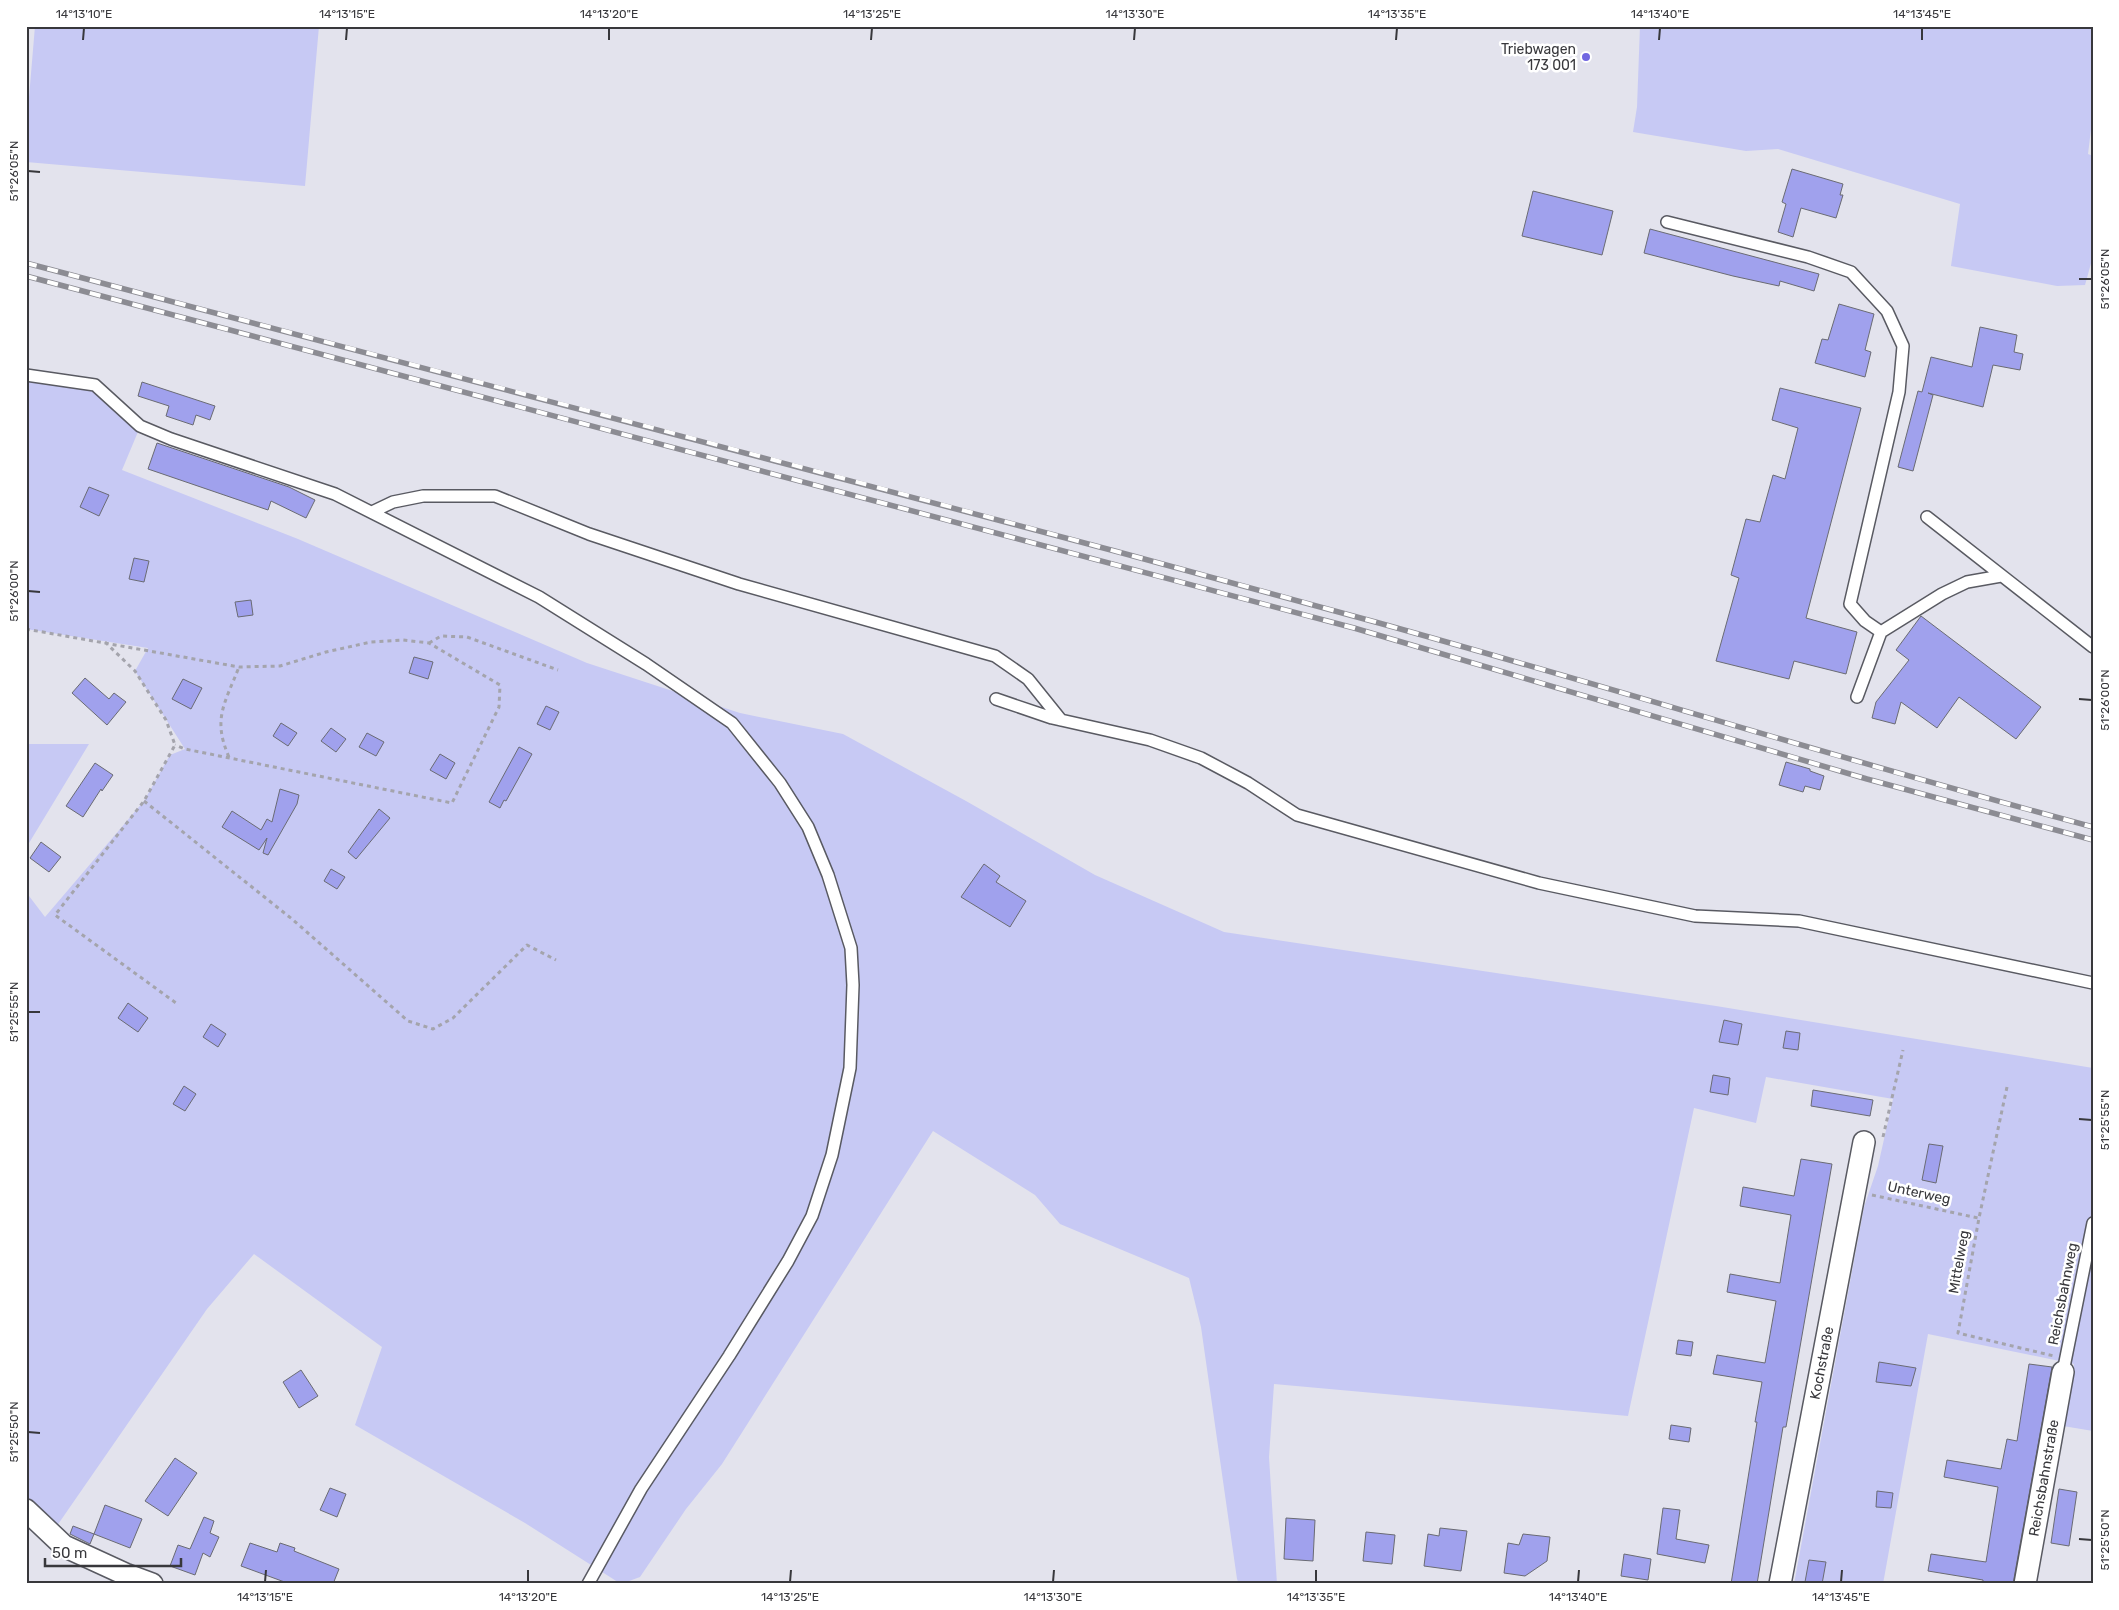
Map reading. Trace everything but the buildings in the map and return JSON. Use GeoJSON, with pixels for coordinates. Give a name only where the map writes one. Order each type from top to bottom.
{"type":"FeatureCollection","features":[{"type":"Feature","properties":{"kind":"street","name":"Kochstraße"},"geometry":{"type":"LineString","coordinates":[[1780,1584],[1854,1191],[1873,1142]]}},
{"type":"Feature","properties":{"kind":"street","name":"Reichsbahnstraße"},"geometry":{"type":"LineString","coordinates":[[2025,1584],[2064,1365]]}},
{"type":"Feature","properties":{"kind":"street"},"geometry":{"type":"LineString","coordinates":[[26,1510],[64,1546],[125,1574],[152,1584]]}},
{"type":"Feature","properties":{"kind":"lane"},"geometry":{"type":"LineString","coordinates":[[1667,222],[1808,257],[1850,272],[1887,310],[1903,346],[1899,392],[1850,604],[1864,621],[1881,632]]}},
{"type":"Feature","properties":{"kind":"lane"},"geometry":{"type":"LineString","coordinates":[[26,375],[95,385],[140,426],[171,439],[335,494],[539,597],[646,664],[732,723],[780,783],[808,827],[828,875],[851,948],[854,985],[850,1068],[832,1155],[812,1216],[788,1261],[729,1356],[641,1489],[588,1584]]}},
{"type":"Feature","properties":{"kind":"lane"},"geometry":{"type":"LineString","coordinates":[[372,512],[393,502],[423,496],[495,496],[589,534],[739,584],[995,656],[1028,679],[1061,720]]}},
{"type":"Feature","properties":{"kind":"lane"},"geometry":{"type":"LineString","coordinates":[[1926,518],[2093,647]]}},
{"type":"Feature","properties":{"kind":"lane"},"geometry":{"type":"LineString","coordinates":[[1857,697],[1881,632],[1942,594],[1967,582],[2001,576]]}},
{"type":"Feature","properties":{"kind":"lane"},"geometry":{"type":"LineString","coordinates":[[996,699],[1061,720],[1150,740],[1201,758],[1248,783],[1296,815],[1539,883],[1695,916],[1800,921],[2093,983]]}},
{"type":"Feature","properties":{"kind":"lane","name":"Reichsbahnweg"},"geometry":{"type":"LineString","coordinates":[[2064,1365],[2093,1223]]}},
{"type":"Feature","properties":{"kind":"path"},"geometry":{"type":"LineString","coordinates":[[26,629],[105,642],[239,667],[280,666],[326,652],[371,642],[404,640],[429,643],[500,685],[499,707],[452,803],[185,749],[175,744],[166,720],[135,671],[105,642]]}},
{"type":"Feature","properties":{"kind":"path"},"geometry":{"type":"LineString","coordinates":[[429,643],[440,636],[467,637],[558,670]]}},
{"type":"Feature","properties":{"kind":"path"},"geometry":{"type":"LineString","coordinates":[[229,758],[222,741],[220,714],[239,667]]}},
{"type":"Feature","properties":{"kind":"path"},"geometry":{"type":"LineString","coordinates":[[175,744],[144,801],[56,915],[176,1003]]}},
{"type":"Feature","properties":{"kind":"path"},"geometry":{"type":"LineString","coordinates":[[144,801],[292,919],[408,1021],[433,1029],[453,1018],[527,945],[556,960]]}},
{"type":"Feature","properties":{"kind":"path"},"geometry":{"type":"LineString","coordinates":[[1873,1142],[1903,1050]]}},
{"type":"Feature","properties":{"kind":"path","name":"Mittelweg"},"geometry":{"type":"LineString","coordinates":[[2007,1087],[1978,1218],[1958,1333],[2064,1365]]}},
{"type":"Feature","properties":{"kind":"path","name":"Unterweg"},"geometry":{"type":"LineString","coordinates":[[1854,1191],[1978,1218]]}},
{"type":"Feature","properties":{"kind":"shaded area"},"geometry":{"type":"Polygon","coordinates":[[[35,26],[319,26],[305,186],[26,162],[26,133],[35,26]]]}},
{"type":"Feature","properties":{"kind":"shaded area"},"geometry":{"type":"Polygon","coordinates":[[[1640,26],[2093,26],[2093,113],[2088,154],[2093,156],[2093,256],[2085,285],[2057,286],[1951,266],[1960,204],[1778,149],[1746,151],[1633,132],[1637,107],[1640,26]]]}},
{"type":"Feature","properties":{"kind":"shaded area"},"geometry":{"type":"Polygon","coordinates":[[[26,375],[95,385],[140,427],[122,470],[298,539],[587,663],[740,713],[843,734],[966,801],[1095,875],[1224,932],[1716,1006],[2093,1068],[2093,1431],[2063,1426],[2074,1364],[1928,1334],[1883,1584],[1794,1584],[1864,1207],[1878,1166],[1893,1099],[1766,1077],[1756,1123],[1694,1108],[1628,1416],[1274,1384],[1269,1457],[1277,1584],[1239,1584],[1237,1579],[1201,1327],[1189,1278],[1060,1224],[1035,1195],[933,1131],[722,1464],[686,1509],[640,1577],[621,1584],[525,1523],[355,1425],[382,1347],[254,1254],[207,1309],[52,1533],[26,1509],[26,892],[45,917],[144,801],[170,755],[185,749],[135,671],[148,648],[26,629],[26,375]]]}},
{"type":"Feature","properties":{"kind":"shaded area"},"geometry":{"type":"Polygon","coordinates":[[[26,744],[89,744],[26,848],[26,744]]]}},
{"type":"Feature","properties":{"kind":"railway"},"geometry":{"type":"LineString","coordinates":[[26,263],[703,441],[1379,623],[2003,803],[2093,827]]}},
{"type":"Feature","properties":{"kind":"railway"},"geometry":{"type":"LineString","coordinates":[[26,276],[1354,628],[1867,779],[2093,840]]}},
{"type":"Feature","properties":{"kind":"place","name":"Triebwagen 173 001"},"geometry":{"type":"Point","coordinates":[1586,57]}}]}
